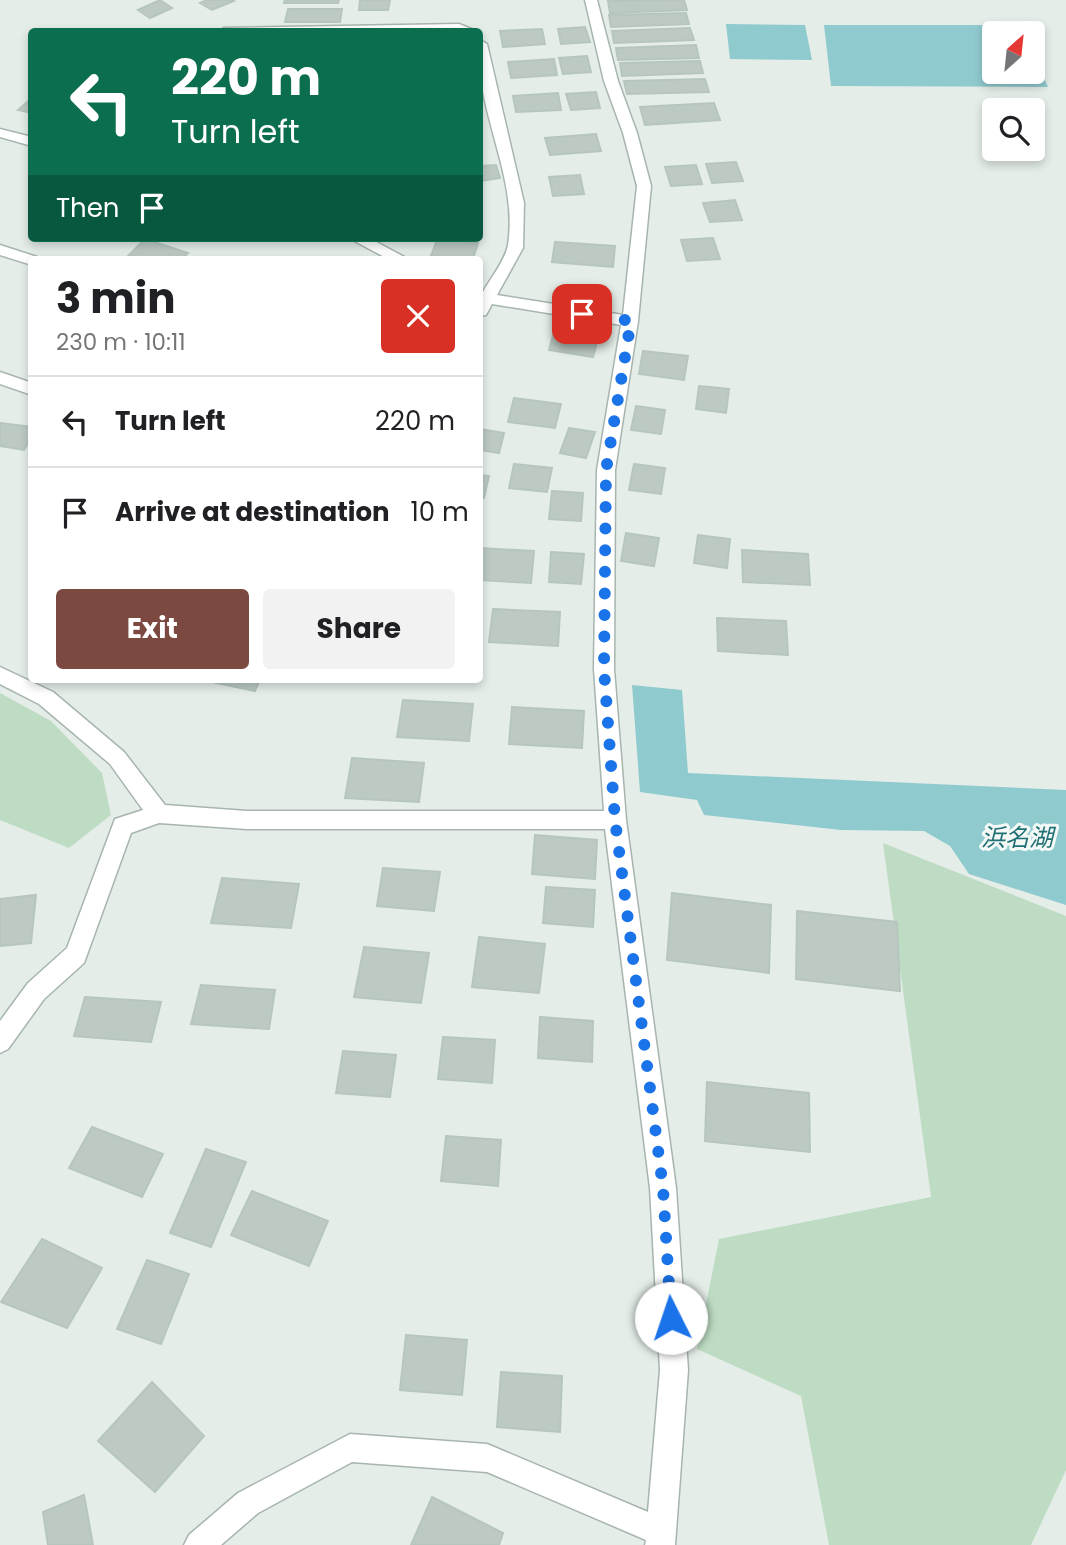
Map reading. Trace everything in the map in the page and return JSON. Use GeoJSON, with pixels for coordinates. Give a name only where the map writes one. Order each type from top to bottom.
{"type":"FeatureCollection","features":[{"type":"Feature","properties":{"kind":"street"},"geometry":{"type":"LineString","coordinates":[[199,1545],[248,1503],[350,1448],[487,1458],[661,1539],[674,1370],[663,1188],[615,820],[604,669],[606,470],[631,321],[644,186],[630,133],[611,81],[591,0]]}},
{"type":"Feature","properties":{"kind":"street"},"geometry":{"type":"LineString","coordinates":[[483,57],[517,203],[515,248],[483,300]]}},
{"type":"Feature","properties":{"kind":"street"},"geometry":{"type":"LineString","coordinates":[[0,133],[28,141]]}},
{"type":"Feature","properties":{"kind":"street"},"geometry":{"type":"LineString","coordinates":[[366,242],[394,256]]}},
{"type":"Feature","properties":{"kind":"street"},"geometry":{"type":"LineString","coordinates":[[0,250],[28,259]]}},
{"type":"Feature","properties":{"kind":"street"},"geometry":{"type":"LineString","coordinates":[[483,303],[631,321]]}},
{"type":"Feature","properties":{"kind":"street"},"geometry":{"type":"LineString","coordinates":[[0,378],[28,388]]}},
{"type":"Feature","properties":{"kind":"street"},"geometry":{"type":"LineString","coordinates":[[0,675],[46,698],[117,758],[159,814]]}},
{"type":"Feature","properties":{"kind":"street"},"geometry":{"type":"LineString","coordinates":[[0,1041],[36,990],[76,955],[123,826],[159,814],[247,820],[615,820]]}},
{"type":"Feature","properties":{"kind":"green space"},"geometry":{"type":"Polygon","coordinates":[[[0,693],[51,721],[102,773],[111,815],[69,848],[0,820],[0,693]]]}},
{"type":"Feature","properties":{"kind":"green space"},"geometry":{"type":"Polygon","coordinates":[[[883,843],[1066,916],[1066,1470],[1031,1545],[829,1545],[801,1396],[697,1349],[719,1239],[931,1197],[883,843]]]}},
{"type":"Feature","properties":{"kind":"water"},"geometry":{"type":"Polygon","coordinates":[[[726,24],[805,25],[812,60],[730,59],[726,24]]]}},
{"type":"Feature","properties":{"kind":"water"},"geometry":{"type":"Polygon","coordinates":[[[824,25],[982,25],[982,84],[1045,84],[1045,80],[1048,87],[831,86],[824,25]]]}},
{"type":"Feature","properties":{"kind":"water","name":"浜名湖"},"geometry":{"type":"Polygon","coordinates":[[[632,685],[682,690],[688,773],[1066,790],[1066,905],[969,874],[950,846],[924,831],[841,830],[704,815],[697,800],[640,792],[632,685]]]}},
{"type":"Feature","properties":{"kind":"building"},"geometry":{"type":"Polygon","coordinates":[[[160,0],[172,8],[150,18],[138,10],[160,0]]]}},
{"type":"Feature","properties":{"kind":"building"},"geometry":{"type":"Polygon","coordinates":[[[207,0],[234,1],[212,10],[200,3],[207,0]]]}},
{"type":"Feature","properties":{"kind":"building"},"geometry":{"type":"Polygon","coordinates":[[[285,0],[339,0],[338,3],[284,3],[285,0]]]}},
{"type":"Feature","properties":{"kind":"building"},"geometry":{"type":"Polygon","coordinates":[[[360,0],[390,0],[388,10],[359,10],[360,0]]]}},
{"type":"Feature","properties":{"kind":"building"},"geometry":{"type":"Polygon","coordinates":[[[684,0],[687,10],[610,13],[608,1],[684,0]]]}},
{"type":"Feature","properties":{"kind":"building"},"geometry":{"type":"Polygon","coordinates":[[[288,9],[342,9],[340,22],[285,22],[288,9]]]}},
{"type":"Feature","properties":{"kind":"building"},"geometry":{"type":"Polygon","coordinates":[[[686,13],[689,24],[611,27],[609,15],[686,13]]]}},
{"type":"Feature","properties":{"kind":"building"},"geometry":{"type":"Polygon","coordinates":[[[585,27],[590,42],[561,44],[558,29],[585,27]]]}},
{"type":"Feature","properties":{"kind":"building"},"geometry":{"type":"Polygon","coordinates":[[[690,28],[694,40],[614,43],[612,31],[690,28]]]}},
{"type":"Feature","properties":{"kind":"building"},"geometry":{"type":"Polygon","coordinates":[[[542,29],[545,44],[503,47],[500,31],[542,29]]]}},
{"type":"Feature","properties":{"kind":"building"},"geometry":{"type":"Polygon","coordinates":[[[696,45],[699,58],[618,60],[616,48],[696,45]]]}},
{"type":"Feature","properties":{"kind":"building"},"geometry":{"type":"Polygon","coordinates":[[[587,56],[591,72],[563,74],[559,58],[587,56]]]}},
{"type":"Feature","properties":{"kind":"building"},"geometry":{"type":"Polygon","coordinates":[[[554,59],[557,75],[511,78],[508,62],[554,59]]]}},
{"type":"Feature","properties":{"kind":"building"},"geometry":{"type":"Polygon","coordinates":[[[700,61],[703,73],[622,76],[620,63],[700,61]]]}},
{"type":"Feature","properties":{"kind":"building"},"geometry":{"type":"Polygon","coordinates":[[[705,79],[709,92],[627,94],[624,81],[705,79]]]}},
{"type":"Feature","properties":{"kind":"building"},"geometry":{"type":"Polygon","coordinates":[[[596,92],[600,108],[571,110],[566,94],[596,92]]]}},
{"type":"Feature","properties":{"kind":"building"},"geometry":{"type":"Polygon","coordinates":[[[558,93],[561,110],[516,112],[513,96],[558,93]]]}},
{"type":"Feature","properties":{"kind":"building"},"geometry":{"type":"Polygon","coordinates":[[[28,101],[28,112],[18,110],[28,101]]]}},
{"type":"Feature","properties":{"kind":"building"},"geometry":{"type":"Polygon","coordinates":[[[714,103],[720,120],[645,125],[640,107],[714,103]]]}},
{"type":"Feature","properties":{"kind":"building"},"geometry":{"type":"Polygon","coordinates":[[[596,134],[601,151],[550,155],[545,138],[596,134]]]}},
{"type":"Feature","properties":{"kind":"building"},"geometry":{"type":"Polygon","coordinates":[[[736,162],[743,181],[712,183],[706,164],[736,162]]]}},
{"type":"Feature","properties":{"kind":"building"},"geometry":{"type":"Polygon","coordinates":[[[496,165],[500,178],[483,181],[483,166],[496,165]]]}},
{"type":"Feature","properties":{"kind":"building"},"geometry":{"type":"Polygon","coordinates":[[[696,165],[702,184],[671,186],[665,167],[696,165]]]}},
{"type":"Feature","properties":{"kind":"building"},"geometry":{"type":"Polygon","coordinates":[[[580,175],[584,194],[553,196],[549,177],[580,175]]]}},
{"type":"Feature","properties":{"kind":"building"},"geometry":{"type":"Polygon","coordinates":[[[735,200],[742,220],[710,222],[703,203],[735,200]]]}},
{"type":"Feature","properties":{"kind":"building"},"geometry":{"type":"Polygon","coordinates":[[[713,238],[720,259],[687,261],[681,240],[713,238]]]}},
{"type":"Feature","properties":{"kind":"building"},"geometry":{"type":"Polygon","coordinates":[[[142,242],[154,242],[188,253],[185,256],[128,256],[142,242]]]}},
{"type":"Feature","properties":{"kind":"building"},"geometry":{"type":"Polygon","coordinates":[[[436,242],[478,243],[474,256],[431,256],[436,242]]]}},
{"type":"Feature","properties":{"kind":"building"},"geometry":{"type":"Polygon","coordinates":[[[555,242],[615,246],[613,267],[552,262],[555,242]]]}},
{"type":"Feature","properties":{"kind":"building"},"geometry":{"type":"Polygon","coordinates":[[[555,328],[599,334],[593,357],[549,350],[555,328]]]}},
{"type":"Feature","properties":{"kind":"building"},"geometry":{"type":"Polygon","coordinates":[[[643,351],[688,356],[684,380],[639,374],[643,351]]]}},
{"type":"Feature","properties":{"kind":"building"},"geometry":{"type":"Polygon","coordinates":[[[699,386],[729,389],[726,413],[696,409],[699,386]]]}},
{"type":"Feature","properties":{"kind":"building"},"geometry":{"type":"Polygon","coordinates":[[[514,398],[561,404],[555,428],[508,422],[514,398]]]}},
{"type":"Feature","properties":{"kind":"building"},"geometry":{"type":"Polygon","coordinates":[[[636,406],[665,410],[661,434],[631,430],[636,406]]]}},
{"type":"Feature","properties":{"kind":"building"},"geometry":{"type":"Polygon","coordinates":[[[0,423],[28,426],[28,444],[24,450],[0,446],[0,423]]]}},
{"type":"Feature","properties":{"kind":"building"},"geometry":{"type":"Polygon","coordinates":[[[569,428],[595,432],[586,458],[560,453],[569,428]]]}},
{"type":"Feature","properties":{"kind":"building"},"geometry":{"type":"Polygon","coordinates":[[[483,430],[504,433],[499,453],[483,450],[483,430]]]}},
{"type":"Feature","properties":{"kind":"building"},"geometry":{"type":"Polygon","coordinates":[[[514,464],[552,468],[547,492],[509,488],[514,464]]]}},
{"type":"Feature","properties":{"kind":"building"},"geometry":{"type":"Polygon","coordinates":[[[634,464],[665,468],[661,494],[629,490],[634,464]]]}},
{"type":"Feature","properties":{"kind":"building"},"geometry":{"type":"Polygon","coordinates":[[[483,475],[489,476],[483,498],[483,475]]]}},
{"type":"Feature","properties":{"kind":"building"},"geometry":{"type":"Polygon","coordinates":[[[552,491],[583,493],[581,521],[549,519],[552,491]]]}},
{"type":"Feature","properties":{"kind":"building"},"geometry":{"type":"Polygon","coordinates":[[[626,533],[659,538],[654,566],[621,561],[626,533]]]}},
{"type":"Feature","properties":{"kind":"building"},"geometry":{"type":"Polygon","coordinates":[[[698,535],[730,539],[727,568],[694,563],[698,535]]]}},
{"type":"Feature","properties":{"kind":"building"},"geometry":{"type":"Polygon","coordinates":[[[483,548],[534,551],[531,583],[483,580],[483,548]]]}},
{"type":"Feature","properties":{"kind":"building"},"geometry":{"type":"Polygon","coordinates":[[[742,550],[808,554],[810,585],[743,582],[742,550]]]}},
{"type":"Feature","properties":{"kind":"building"},"geometry":{"type":"Polygon","coordinates":[[[551,552],[584,554],[581,584],[549,582],[551,552]]]}},
{"type":"Feature","properties":{"kind":"building"},"geometry":{"type":"Polygon","coordinates":[[[493,609],[560,612],[558,646],[489,642],[493,609]]]}},
{"type":"Feature","properties":{"kind":"building"},"geometry":{"type":"Polygon","coordinates":[[[717,618],[786,621],[788,655],[718,651],[717,618]]]}},
{"type":"Feature","properties":{"kind":"building"},"geometry":{"type":"Polygon","coordinates":[[[217,683],[258,683],[255,691],[217,683]]]}},
{"type":"Feature","properties":{"kind":"building"},"geometry":{"type":"Polygon","coordinates":[[[403,700],[473,704],[469,741],[397,737],[403,700]]]}},
{"type":"Feature","properties":{"kind":"building"},"geometry":{"type":"Polygon","coordinates":[[[512,707],[584,711],[582,748],[509,744],[512,707]]]}},
{"type":"Feature","properties":{"kind":"building"},"geometry":{"type":"Polygon","coordinates":[[[352,758],[424,763],[419,802],[345,798],[352,758]]]}},
{"type":"Feature","properties":{"kind":"building"},"geometry":{"type":"Polygon","coordinates":[[[535,835],[597,840],[595,879],[532,874],[535,835]]]}},
{"type":"Feature","properties":{"kind":"building"},"geometry":{"type":"Polygon","coordinates":[[[383,868],[440,872],[434,911],[377,906],[383,868]]]}},
{"type":"Feature","properties":{"kind":"building"},"geometry":{"type":"Polygon","coordinates":[[[222,878],[299,884],[291,928],[211,923],[222,878]]]}},
{"type":"Feature","properties":{"kind":"building"},"geometry":{"type":"Polygon","coordinates":[[[546,887],[595,890],[593,927],[543,923],[546,887]]]}},
{"type":"Feature","properties":{"kind":"building"},"geometry":{"type":"Polygon","coordinates":[[[672,893],[771,905],[769,973],[667,960],[672,893]]]}},
{"type":"Feature","properties":{"kind":"building"},"geometry":{"type":"Polygon","coordinates":[[[36,895],[31,943],[0,946],[0,899],[36,895]]]}},
{"type":"Feature","properties":{"kind":"building"},"geometry":{"type":"Polygon","coordinates":[[[797,911],[897,922],[900,991],[796,979],[797,911]]]}},
{"type":"Feature","properties":{"kind":"building"},"geometry":{"type":"Polygon","coordinates":[[[479,937],[545,944],[539,993],[472,987],[479,937]]]}},
{"type":"Feature","properties":{"kind":"building"},"geometry":{"type":"Polygon","coordinates":[[[364,947],[429,953],[421,1003],[354,997],[364,947]]]}},
{"type":"Feature","properties":{"kind":"building"},"geometry":{"type":"Polygon","coordinates":[[[201,985],[275,990],[269,1029],[191,1024],[201,985]]]}},
{"type":"Feature","properties":{"kind":"building"},"geometry":{"type":"Polygon","coordinates":[[[85,997],[161,1002],[151,1042],[74,1036],[85,997]]]}},
{"type":"Feature","properties":{"kind":"building"},"geometry":{"type":"Polygon","coordinates":[[[540,1017],[593,1021],[592,1062],[538,1058],[540,1017]]]}},
{"type":"Feature","properties":{"kind":"building"},"geometry":{"type":"Polygon","coordinates":[[[443,1037],[495,1040],[492,1083],[438,1079],[443,1037]]]}},
{"type":"Feature","properties":{"kind":"building"},"geometry":{"type":"Polygon","coordinates":[[[343,1051],[396,1055],[390,1097],[336,1093],[343,1051]]]}},
{"type":"Feature","properties":{"kind":"building"},"geometry":{"type":"Polygon","coordinates":[[[707,1082],[809,1093],[810,1152],[705,1141],[707,1082]]]}},
{"type":"Feature","properties":{"kind":"building"},"geometry":{"type":"Polygon","coordinates":[[[92,1127],[163,1154],[142,1197],[69,1168],[92,1127]]]}},
{"type":"Feature","properties":{"kind":"building"},"geometry":{"type":"Polygon","coordinates":[[[446,1136],[501,1140],[498,1186],[441,1181],[446,1136]]]}},
{"type":"Feature","properties":{"kind":"building"},"geometry":{"type":"Polygon","coordinates":[[[206,1149],[246,1162],[211,1247],[170,1233],[206,1149]]]}},
{"type":"Feature","properties":{"kind":"building"},"geometry":{"type":"Polygon","coordinates":[[[252,1191],[328,1221],[309,1266],[231,1235],[252,1191]]]}},
{"type":"Feature","properties":{"kind":"building"},"geometry":{"type":"Polygon","coordinates":[[[42,1239],[102,1268],[67,1328],[1,1302],[42,1239]]]}},
{"type":"Feature","properties":{"kind":"building"},"geometry":{"type":"Polygon","coordinates":[[[147,1260],[189,1274],[161,1344],[117,1329],[147,1260]]]}},
{"type":"Feature","properties":{"kind":"building"},"geometry":{"type":"Polygon","coordinates":[[[406,1335],[467,1340],[462,1395],[400,1390],[406,1335]]]}},
{"type":"Feature","properties":{"kind":"building"},"geometry":{"type":"Polygon","coordinates":[[[501,1372],[562,1376],[560,1432],[497,1427],[501,1372]]]}},
{"type":"Feature","properties":{"kind":"building"},"geometry":{"type":"Polygon","coordinates":[[[152,1382],[204,1436],[155,1492],[98,1441],[152,1382]]]}},
{"type":"Feature","properties":{"kind":"building"},"geometry":{"type":"Polygon","coordinates":[[[84,1495],[93,1545],[48,1545],[43,1512],[84,1495]]]}},
{"type":"Feature","properties":{"kind":"building"},"geometry":{"type":"Polygon","coordinates":[[[432,1497],[503,1533],[499,1545],[411,1545],[432,1497]]]}},
{"type":"Feature","properties":{"kind":"route"},"geometry":{"type":"LineString","coordinates":[[582,314],[631,321],[606,470],[604,669],[615,820],[663,1188],[671,1318]]}}]}
